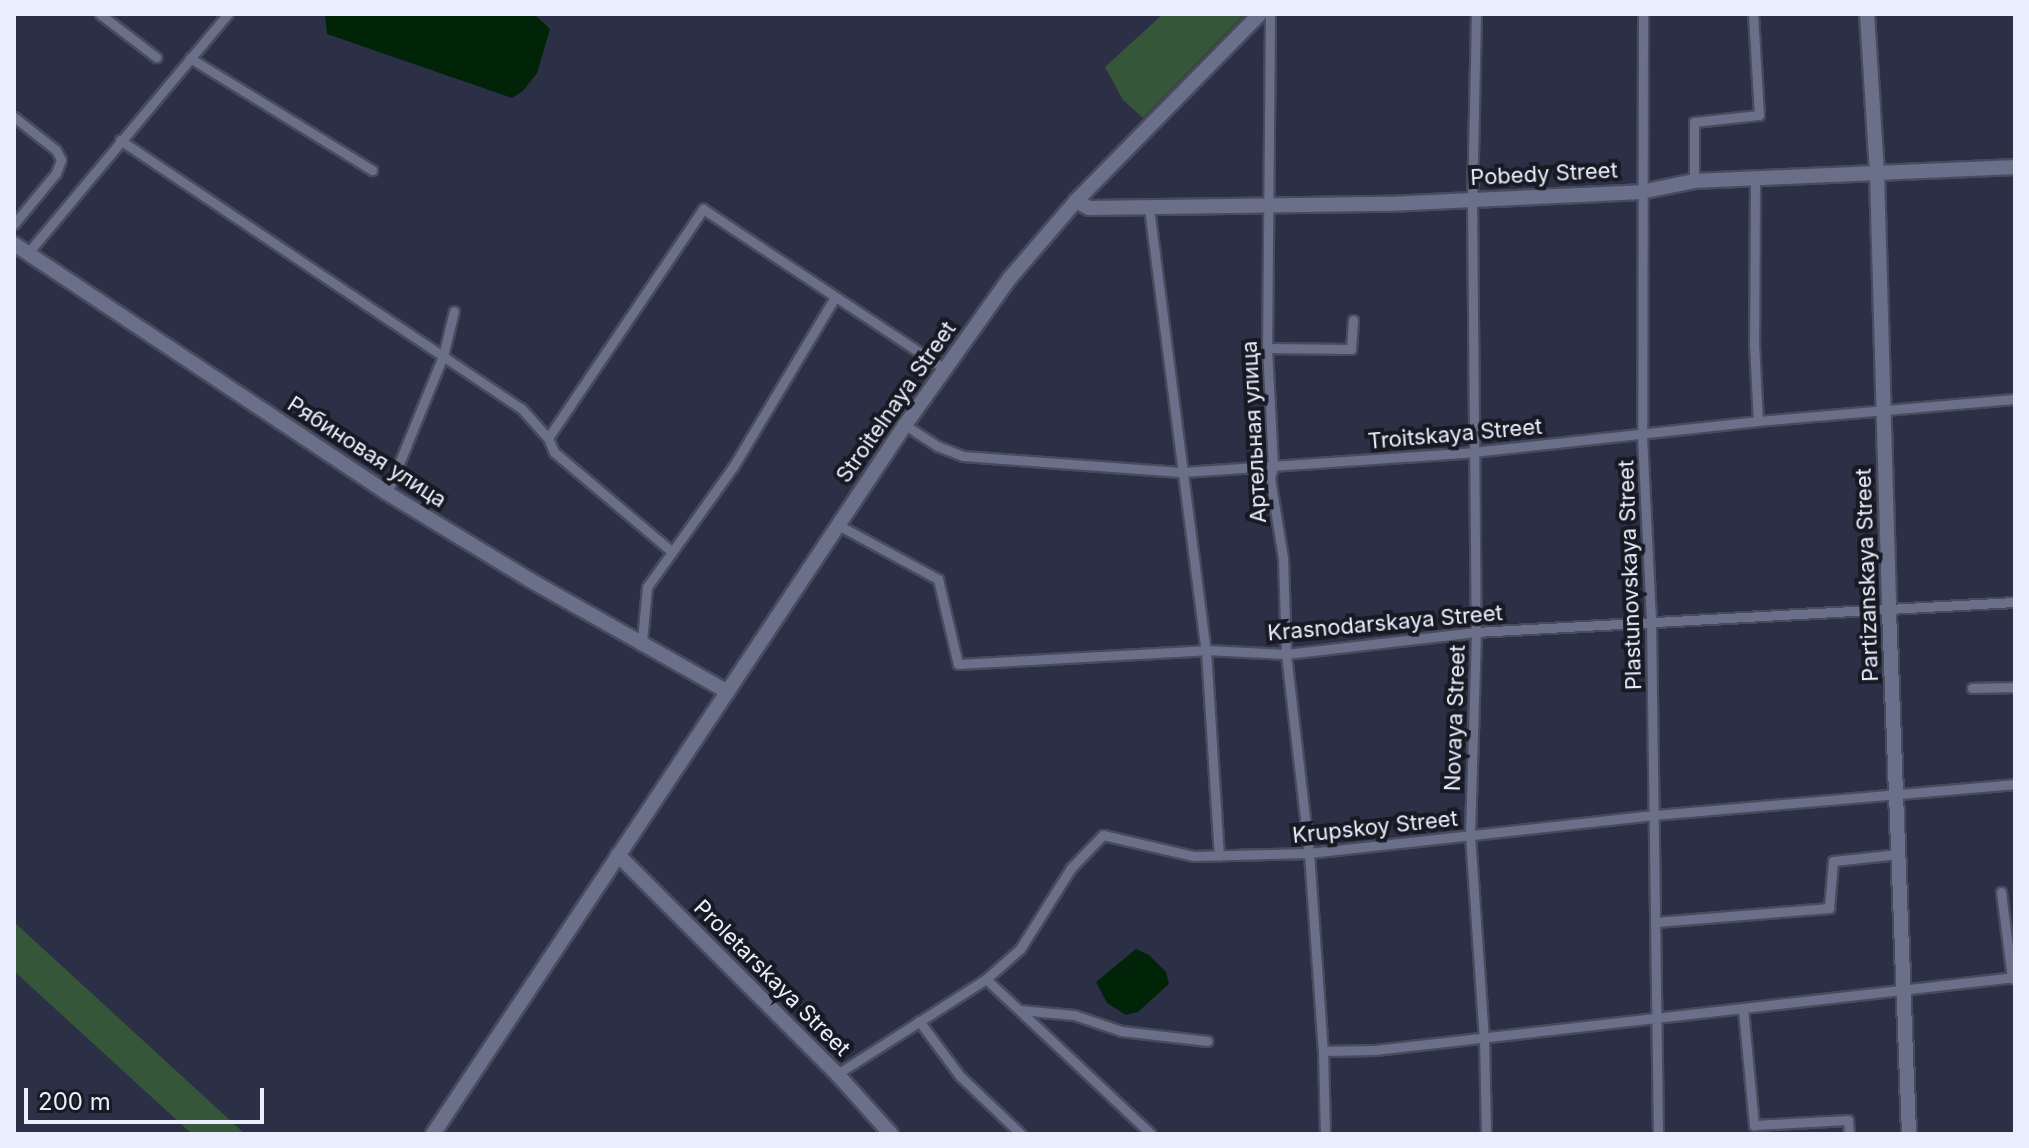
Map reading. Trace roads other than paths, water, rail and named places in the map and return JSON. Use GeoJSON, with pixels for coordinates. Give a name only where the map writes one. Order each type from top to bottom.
{"type":"FeatureCollection","features":[{"type":"Feature","properties":{"kind":"street"},"geometry":{"type":"LineString","coordinates":[[100,14],[156,57]]}},
{"type":"Feature","properties":{"kind":"street"},"geometry":{"type":"LineString","coordinates":[[27,254],[228,14]]}},
{"type":"Feature","properties":{"kind":"street","name":"Stroitelnaya Street"},"geometry":{"type":"LineString","coordinates":[[433,1134],[905,425],[1010,278],[1076,201],[1260,14]]}},
{"type":"Feature","properties":{"kind":"street","name":"Артельная улица"},"geometry":{"type":"LineString","coordinates":[[1270,14],[1267,348],[1273,467],[1270,478],[1283,558],[1286,654],[1309,853],[1323,1051],[1325,1134]]}},
{"type":"Feature","properties":{"kind":"street","name":"Novaya Street"},"geometry":{"type":"LineString","coordinates":[[1476,14],[1472,199],[1476,632],[1470,835],[1484,1038],[1486,1134]]}},
{"type":"Feature","properties":{"kind":"street","name":"Plastunovskaya Street"},"geometry":{"type":"LineString","coordinates":[[1643,14],[1642,436],[1651,621],[1658,1134]]}},
{"type":"Feature","properties":{"kind":"street"},"geometry":{"type":"LineString","coordinates":[[1694,181],[1694,122],[1759,115],[1753,14]]}},
{"type":"Feature","properties":{"kind":"street","name":"Partizanskaya Street"},"geometry":{"type":"LineString","coordinates":[[1867,14],[1877,174],[1889,610],[1909,1134]]}},
{"type":"Feature","properties":{"kind":"street"},"geometry":{"type":"LineString","coordinates":[[190,58],[372,170]]}},
{"type":"Feature","properties":{"kind":"street"},"geometry":{"type":"LineString","coordinates":[[14,117],[56,150],[61,160],[56,173],[14,224]]}},
{"type":"Feature","properties":{"kind":"street"},"geometry":{"type":"LineString","coordinates":[[120,140],[521,408],[548,438],[554,452],[671,551]]}},
{"type":"Feature","properties":{"kind":"street","name":"Pobedy Street"},"geometry":{"type":"LineString","coordinates":[[1076,201],[1089,208],[1149,208],[1472,199],[1641,192],[1694,181],[2015,167]]}},
{"type":"Feature","properties":{"kind":"street"},"geometry":{"type":"LineString","coordinates":[[1755,179],[1758,421]]}},
{"type":"Feature","properties":{"kind":"street"},"geometry":{"type":"LineString","coordinates":[[1149,208],[1206,650],[1219,856]]}},
{"type":"Feature","properties":{"kind":"street"},"geometry":{"type":"LineString","coordinates":[[548,438],[703,209],[945,369]]}},
{"type":"Feature","properties":{"kind":"street","name":"Рябиновая улица"},"geometry":{"type":"LineString","coordinates":[[14,244],[387,493],[530,580],[728,692]]}},
{"type":"Feature","properties":{"kind":"street"},"geometry":{"type":"LineString","coordinates":[[642,641],[647,587],[733,467],[835,297]]}},
{"type":"Feature","properties":{"kind":"street"},"geometry":{"type":"LineString","coordinates":[[387,493],[443,356],[454,311]]}},
{"type":"Feature","properties":{"kind":"street"},"geometry":{"type":"LineString","coordinates":[[1267,348],[1351,349],[1353,320]]}},
{"type":"Feature","properties":{"kind":"street","name":"Troitskaya Street"},"geometry":{"type":"LineString","coordinates":[[905,425],[937,446],[963,456],[1183,472],[1473,452],[1758,421],[2015,399]]}},
{"type":"Feature","properties":{"kind":"street","name":"Krasnodarskaya Street"},"geometry":{"type":"LineString","coordinates":[[838,525],[938,579],[958,664],[1206,650],[1286,654],[1476,632],[2015,602]]}},
{"type":"Feature","properties":{"kind":"street"},"geometry":{"type":"LineString","coordinates":[[1972,688],[2015,687]]}},
{"type":"Feature","properties":{"kind":"street","name":"Krupskoy Street"},"geometry":{"type":"LineString","coordinates":[[837,1074],[986,979],[1020,949],[1071,868],[1103,835],[1180,854],[1309,853],[1654,815],[2015,784]]}},
{"type":"Feature","properties":{"kind":"street"},"geometry":{"type":"LineString","coordinates":[[1656,922],[1829,908],[1833,861],[1899,854]]}},
{"type":"Feature","properties":{"kind":"street","name":"Proletarskaya Street"},"geometry":{"type":"LineString","coordinates":[[618,855],[837,1074],[891,1134]]}},
{"type":"Feature","properties":{"kind":"street"},"geometry":{"type":"LineString","coordinates":[[1323,1051],[1375,1050],[2014,978],[2001,892]]}},
{"type":"Feature","properties":{"kind":"street"},"geometry":{"type":"LineString","coordinates":[[986,979],[1151,1134]]}},
{"type":"Feature","properties":{"kind":"street"},"geometry":{"type":"LineString","coordinates":[[1743,1009],[1754,1125],[1848,1120],[1849,1134]]}},
{"type":"Feature","properties":{"kind":"street"},"geometry":{"type":"LineString","coordinates":[[1020,1010],[1074,1015],[1121,1031],[1207,1041]]}},
{"type":"Feature","properties":{"kind":"street"},"geometry":{"type":"LineString","coordinates":[[919,1021],[960,1076],[1021,1134]]}}]}
